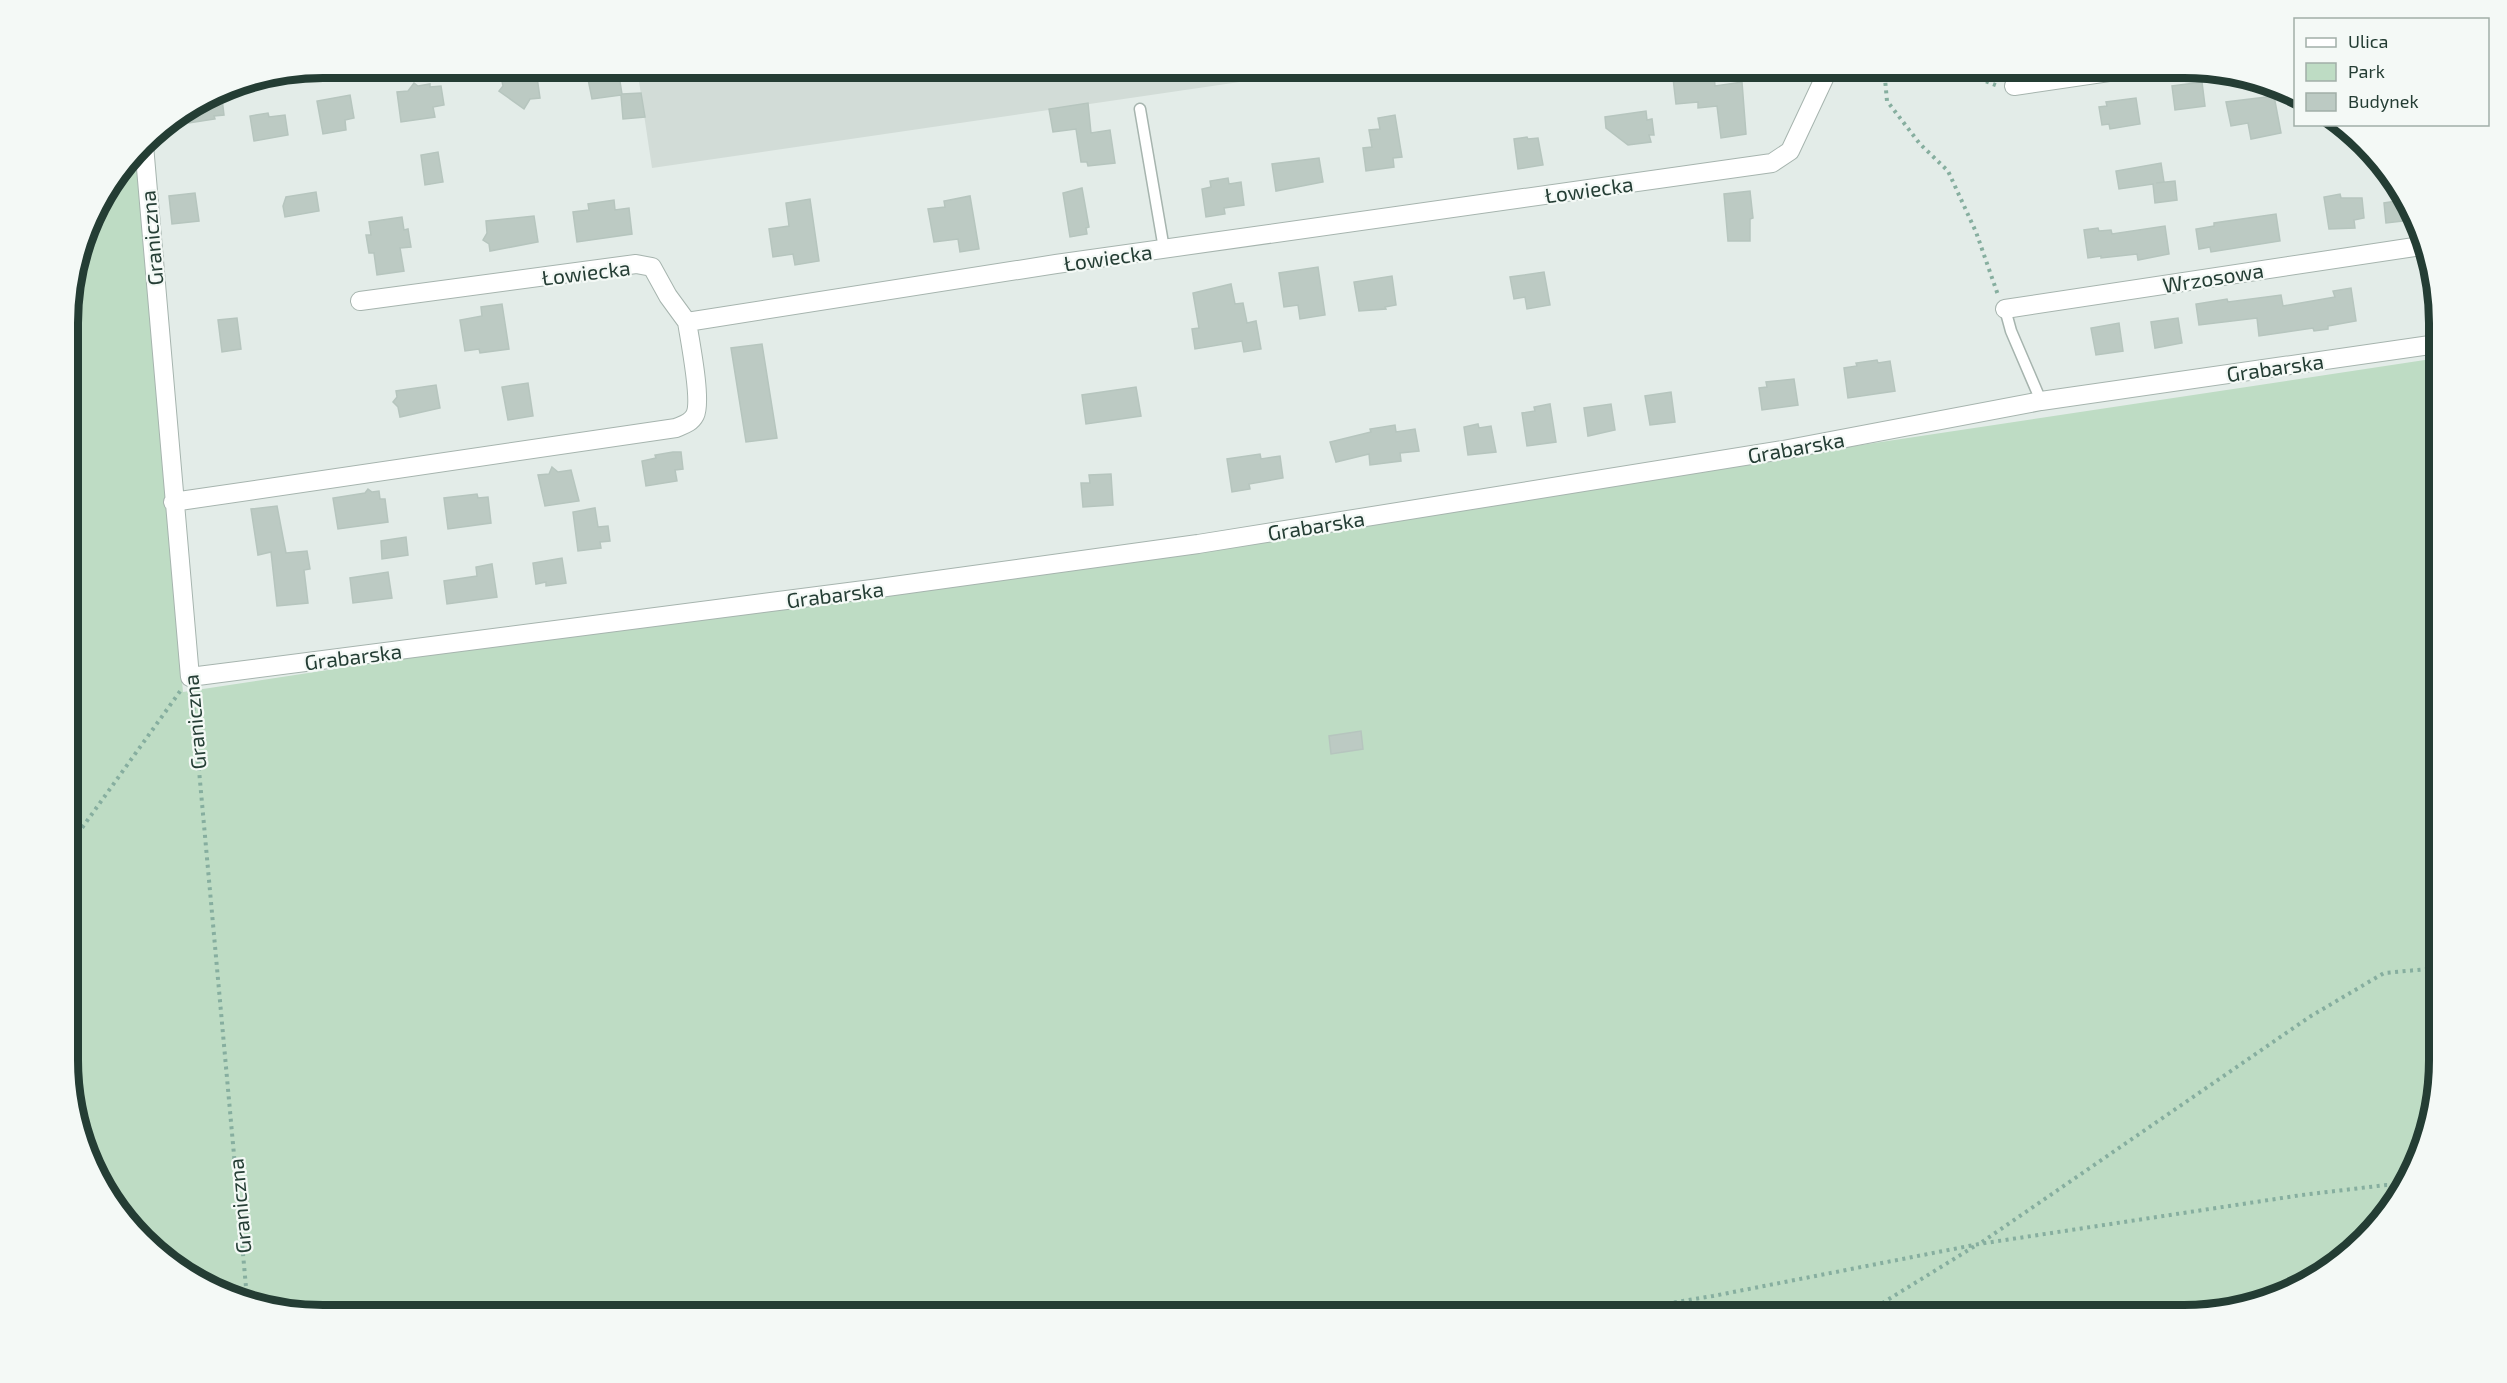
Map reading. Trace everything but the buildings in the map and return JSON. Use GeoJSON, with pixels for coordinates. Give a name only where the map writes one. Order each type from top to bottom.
{"type":"FeatureCollection","features":[{"type":"Feature","properties":{"kind":"street","name":"Łowiecka"},"geometry":{"type":"LineString","coordinates":[[360,301],[636,264],[652,267],[668,296],[687,322],[1164,249],[1772,163],[1790,151],[1824,78]]}},
{"type":"Feature","properties":{"kind":"street"},"geometry":{"type":"LineString","coordinates":[[2014,86],[2068,78]]}},
{"type":"Feature","properties":{"kind":"street","name":"Graniczna"},"geometry":{"type":"LineString","coordinates":[[145,156],[173,502],[190,677]]}},
{"type":"Feature","properties":{"kind":"street","name":"Wrzosowa"},"geometry":{"type":"LineString","coordinates":[[2005,309],[2417,247]]}},
{"type":"Feature","properties":{"kind":"street"},"geometry":{"type":"LineString","coordinates":[[173,502],[688,424],[695,415],[698,401],[687,322]]}},
{"type":"Feature","properties":{"kind":"street","name":"Grabarska"},"geometry":{"type":"LineString","coordinates":[[190,677],[860,591],[1198,544],[1783,450],[2041,401],[2429,345]]}},
{"type":"Feature","properties":{"kind":"lane"},"geometry":{"type":"LineString","coordinates":[[1140,110],[1164,249]]}},
{"type":"Feature","properties":{"kind":"lane"},"geometry":{"type":"LineString","coordinates":[[2005,309],[2011,331],[2041,401]]}},
{"type":"Feature","properties":{"kind":"path"},"geometry":{"type":"LineString","coordinates":[[1885,78],[1887,100],[1920,144],[1948,171],[1976,232],[1994,288],[2005,309]]}},
{"type":"Feature","properties":{"kind":"path"},"geometry":{"type":"LineString","coordinates":[[1977,78],[2009,90],[2014,86]]}},
{"type":"Feature","properties":{"kind":"path"},"geometry":{"type":"LineString","coordinates":[[78,833],[190,677]]}},
{"type":"Feature","properties":{"kind":"path","name":"Graniczna"},"geometry":{"type":"LineString","coordinates":[[190,677],[246,1292]]}},
{"type":"Feature","properties":{"kind":"path"},"geometry":{"type":"LineString","coordinates":[[1879,1305],[1979,1244],[2311,1016],[2384,972],[2429,969]]}},
{"type":"Feature","properties":{"kind":"path"},"geometry":{"type":"LineString","coordinates":[[1659,1305],[1979,1244],[2302,1195],[2394,1185]]}},
{"type":"Feature","properties":{"kind":"shaded area"},"geometry":{"type":"Polygon","coordinates":[[[638,78],[1268,78],[652,168],[638,78]]]}},
{"type":"Feature","properties":{"kind":"green space"},"geometry":{"type":"Polygon","coordinates":[[[137,165],[183,692],[505,643],[1219,542],[2429,359],[2429,1060],[2427,1092],[2421,1123],[2404,1168],[2388,1196],[2368,1221],[2320,1264],[2292,1280],[2247,1297],[2216,1303],[2184,1305],[323,1305],[291,1303],[260,1297],[215,1280],[187,1264],[162,1244],[119,1196],[103,1168],[86,1123],[80,1092],[78,1060],[78,323],[80,291],[91,245],[103,215],[119,187],[137,165]]]}}]}
